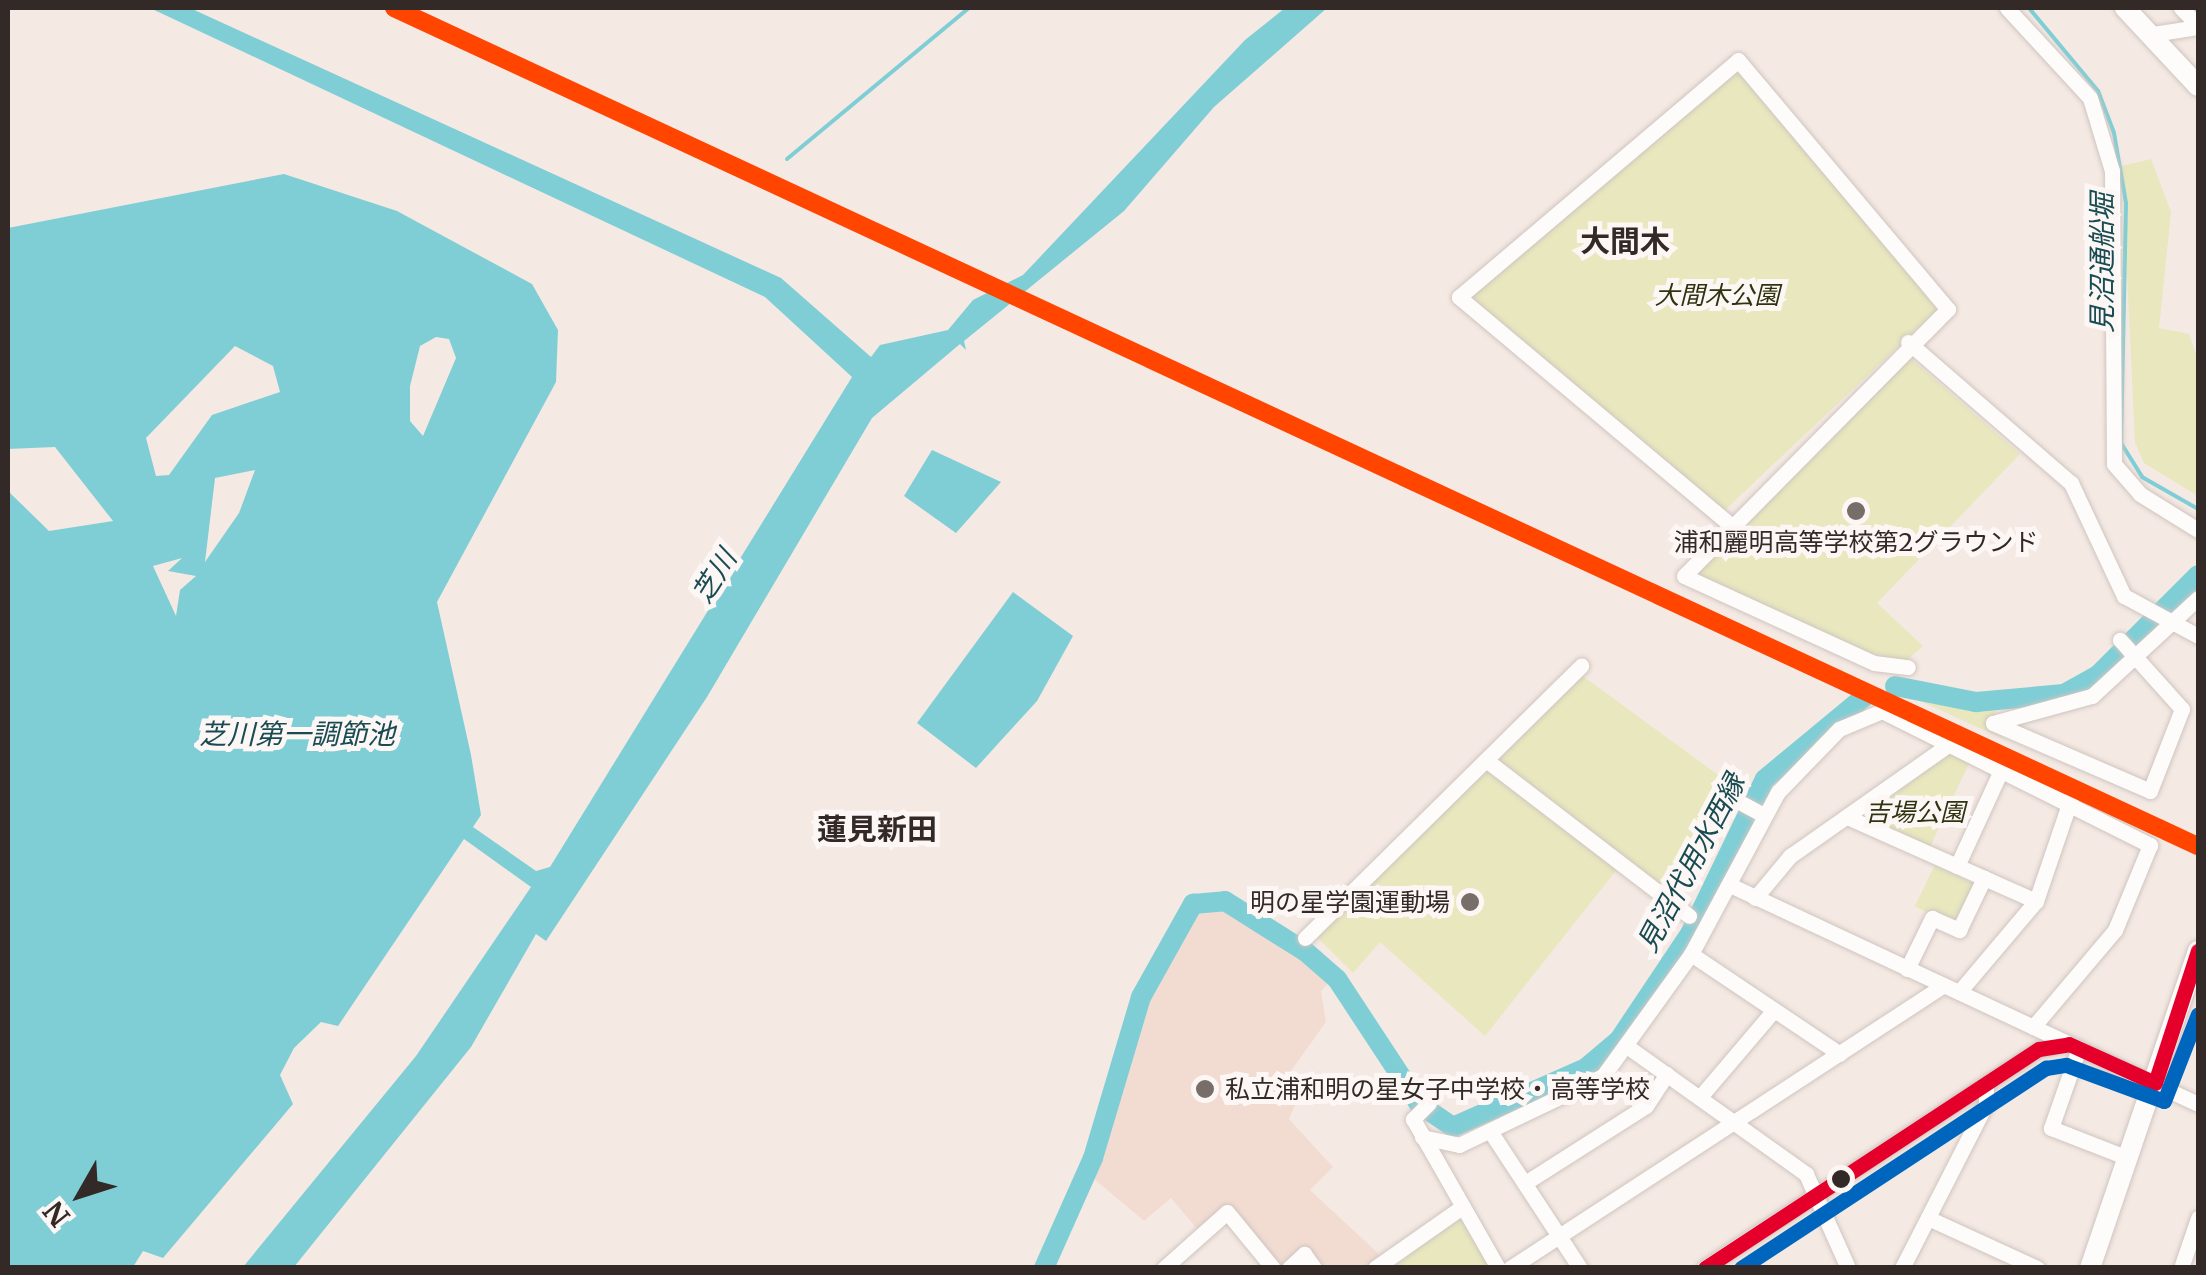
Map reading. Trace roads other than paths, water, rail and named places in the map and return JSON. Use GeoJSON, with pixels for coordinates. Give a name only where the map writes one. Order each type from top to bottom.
{"type":"FeatureCollection","features":[{"type":"Feature","properties":{"kind":"main road"},"geometry":{"type":"LineString","coordinates":[[2125,8],[2198,86]]}},
{"type":"Feature","properties":{"kind":"main road"},"geometry":{"type":"LineString","coordinates":[[2090,1268],[2196,963]]}},
{"type":"Feature","properties":{"kind":"street"},"geometry":{"type":"LineString","coordinates":[[2007,8],[2085,90],[2112,171],[2114,464],[2140,494],[2198,530]]}},
{"type":"Feature","properties":{"kind":"street"},"geometry":{"type":"LineString","coordinates":[[2181,8],[2198,26]]}},
{"type":"Feature","properties":{"kind":"street"},"geometry":{"type":"LineString","coordinates":[[2153,34],[2198,26]]}},
{"type":"Feature","properties":{"kind":"street"},"geometry":{"type":"LineString","coordinates":[[1727,522],[1459,297],[1738,60],[1948,309],[1908,342],[1727,522],[1684,576],[1874,663],[1908,667]]}},
{"type":"Feature","properties":{"kind":"street"},"geometry":{"type":"LineString","coordinates":[[1908,342],[2070,482],[2108,575],[2148,611],[2198,636]]}},
{"type":"Feature","properties":{"kind":"street"},"geometry":{"type":"LineString","coordinates":[[2120,640],[2136,658],[2182,709],[2150,791],[1993,723],[2065,709],[2136,658],[2198,598]]}},
{"type":"Feature","properties":{"kind":"street"},"geometry":{"type":"LineString","coordinates":[[1305,938],[1580,666]]}},
{"type":"Feature","properties":{"kind":"street"},"geometry":{"type":"LineString","coordinates":[[1422,1137],[1458,1144],[1590,1086],[1628,1047],[1691,954],[1732,886],[1764,815],[1839,729],[1882,711],[2070,798],[2150,845],[2115,930],[2033,1027]]}},
{"type":"Feature","properties":{"kind":"street"},"geometry":{"type":"LineString","coordinates":[[1755,898],[1790,856],[1952,742]]}},
{"type":"Feature","properties":{"kind":"street"},"geometry":{"type":"LineString","coordinates":[[1486,760],[1689,916]]}},
{"type":"Feature","properties":{"kind":"street"},"geometry":{"type":"LineString","coordinates":[[1957,866],[2004,766]]}},
{"type":"Feature","properties":{"kind":"street"},"geometry":{"type":"LineString","coordinates":[[1510,1268],[1840,1054],[1951,989],[2036,901],[2070,798]]}},
{"type":"Feature","properties":{"kind":"street"},"geometry":{"type":"LineString","coordinates":[[1742,804],[1764,815]]}},
{"type":"Feature","properties":{"kind":"street"},"geometry":{"type":"LineString","coordinates":[[1848,817],[2036,901]]}},
{"type":"Feature","properties":{"kind":"street"},"geometry":{"type":"LineString","coordinates":[[1907,969],[1932,918],[1959,930],[1984,878]]}},
{"type":"Feature","properties":{"kind":"street"},"geometry":{"type":"LineString","coordinates":[[1732,886],[2198,1104]]}},
{"type":"Feature","properties":{"kind":"street"},"geometry":{"type":"LineString","coordinates":[[1691,954],[1840,1054]]}},
{"type":"Feature","properties":{"kind":"street"},"geometry":{"type":"LineString","coordinates":[[1700,1097],[1774,1010]]}},
{"type":"Feature","properties":{"kind":"street"},"geometry":{"type":"LineString","coordinates":[[1704,1268],[2040,1049],[2074,1046]]}},
{"type":"Feature","properties":{"kind":"street"},"geometry":{"type":"LineString","coordinates":[[2074,1046],[2051,1128],[2128,1158]]}},
{"type":"Feature","properties":{"kind":"street"},"geometry":{"type":"LineString","coordinates":[[1628,1047],[1700,1097],[1820,1193],[1848,1268]]}},
{"type":"Feature","properties":{"kind":"street"},"geometry":{"type":"LineString","coordinates":[[1525,1183],[1646,1106],[1667,1074]]}},
{"type":"Feature","properties":{"kind":"street"},"geometry":{"type":"LineString","coordinates":[[1902,1268],[1986,1104],[1986,1084]]}},
{"type":"Feature","properties":{"kind":"street"},"geometry":{"type":"LineString","coordinates":[[1429,1103],[1413,1119],[1460,1209],[1498,1268]]}},
{"type":"Feature","properties":{"kind":"street"},"geometry":{"type":"LineString","coordinates":[[1490,1130],[1580,1268]]}},
{"type":"Feature","properties":{"kind":"street"},"geometry":{"type":"LineString","coordinates":[[1383,1265],[1460,1209]]}},
{"type":"Feature","properties":{"kind":"street"},"geometry":{"type":"LineString","coordinates":[[1164,1268],[1227,1212],[1273,1268]]}},
{"type":"Feature","properties":{"kind":"street"},"geometry":{"type":"LineString","coordinates":[[1928,1218],[2037,1268]]}},
{"type":"Feature","properties":{"kind":"street"},"geometry":{"type":"LineString","coordinates":[[2188,1263],[2198,1218]]}},
{"type":"Feature","properties":{"kind":"street"},"geometry":{"type":"LineString","coordinates":[[1990,1268],[1996,1249]]}},
{"type":"Feature","properties":{"kind":"street"},"geometry":{"type":"LineString","coordinates":[[1289,1268],[1304,1254],[1314,1268]]}},
{"type":"Feature","properties":{"kind":"water","name":"芝川第一調節池"},"geometry":{"type":"Polygon","coordinates":[[[150,8],[190,8],[781,278],[871,357],[880,345],[948,330],[973,300],[1023,275],[1245,40],[1285,8],[1327,8],[1214,107],[1124,211],[964,341],[966,350],[960,344],[872,418],[707,697],[546,941],[536,934],[471,1047],[294,1267],[243,1267],[416,1056],[531,887],[464,839],[338,1026],[321,1022],[294,1048],[280,1075],[293,1104],[163,1258],[143,1251],[133,1267],[8,1267],[8,491],[49,531],[113,521],[55,447],[8,449],[8,228],[284,174],[397,211],[532,284],[558,330],[556,382],[437,602],[481,815],[473,827],[536,871],[550,867],[852,377],[765,297],[150,8]],[[436,337],[420,346],[410,386],[410,421],[423,436],[456,358],[449,339],[436,337]],[[235,346],[146,438],[156,476],[169,475],[212,415],[280,392],[273,366],[235,346]],[[255,470],[215,478],[205,562],[239,513],[255,470]],[[182,558],[153,566],[176,616],[180,590],[196,576],[168,571],[182,558]]]}},
{"type":"Feature","properties":{"kind":"water"},"geometry":{"type":"Polygon","coordinates":[[[932,450],[1001,482],[956,533],[904,496],[932,450]]]}},
{"type":"Feature","properties":{"kind":"water"},"geometry":{"type":"Polygon","coordinates":[[[1013,592],[1073,636],[1037,701],[976,768],[917,723],[1013,592]]]}},
{"type":"Feature","properties":{"kind":"waterway"},"geometry":{"type":"LineString","coordinates":[[787,159],[969,8]]}},
{"type":"Feature","properties":{"kind":"waterway","name":"見沼通船堀"},"geometry":{"type":"LineString","coordinates":[[2029,8],[2098,91],[2114,133],[2126,203],[2121,443],[2142,477],[2198,509]]}},
{"type":"Feature","properties":{"kind":"waterway","name":"見沼代用水西縁"},"geometry":{"type":"LineString","coordinates":[[1895,686],[1976,702],[2064,694],[2098,675],[2198,575]]}},
{"type":"Feature","properties":{"kind":"waterway"},"geometry":{"type":"LineString","coordinates":[[1044,1268],[1093,1158],[1141,997],[1193,904],[1225,901],[1306,952],[1337,979],[1419,1104],[1453,1127],[1586,1068],[1619,1040],[1690,934],[1765,779],[1864,697]]}},
{"type":"Feature","properties":{"kind":"place","name":"浦和麗明高等学校第2グラウンド"},"geometry":{"type":"Point","coordinates":[1856,511]}},
{"type":"Feature","properties":{"kind":"place","name":"明の星学園運動場"},"geometry":{"type":"Point","coordinates":[1470,902]}},
{"type":"Feature","properties":{"kind":"place","name":"私立浦和明の星女子中学校・高等学校"},"geometry":{"type":"Point","coordinates":[1205,1089]}},
{"type":"Feature","properties":{"kind":"district","name":"大間木"},"geometry":{"type":"Point","coordinates":[1625,241]}},
{"type":"Feature","properties":{"kind":"district","name":"蓮見新田"},"geometry":{"type":"Point","coordinates":[877,829]}},
{"type":"Feature","properties":{"kind":"park label","name":"大間木公園"},"geometry":{"type":"Point","coordinates":[1717,295]}},
{"type":"Feature","properties":{"kind":"park label","name":"吉場公園"},"geometry":{"type":"Point","coordinates":[1915,812]}},
{"type":"Feature","properties":{"kind":"water label","name":"芝川"},"geometry":{"type":"Point","coordinates":[714,576]}}]}
